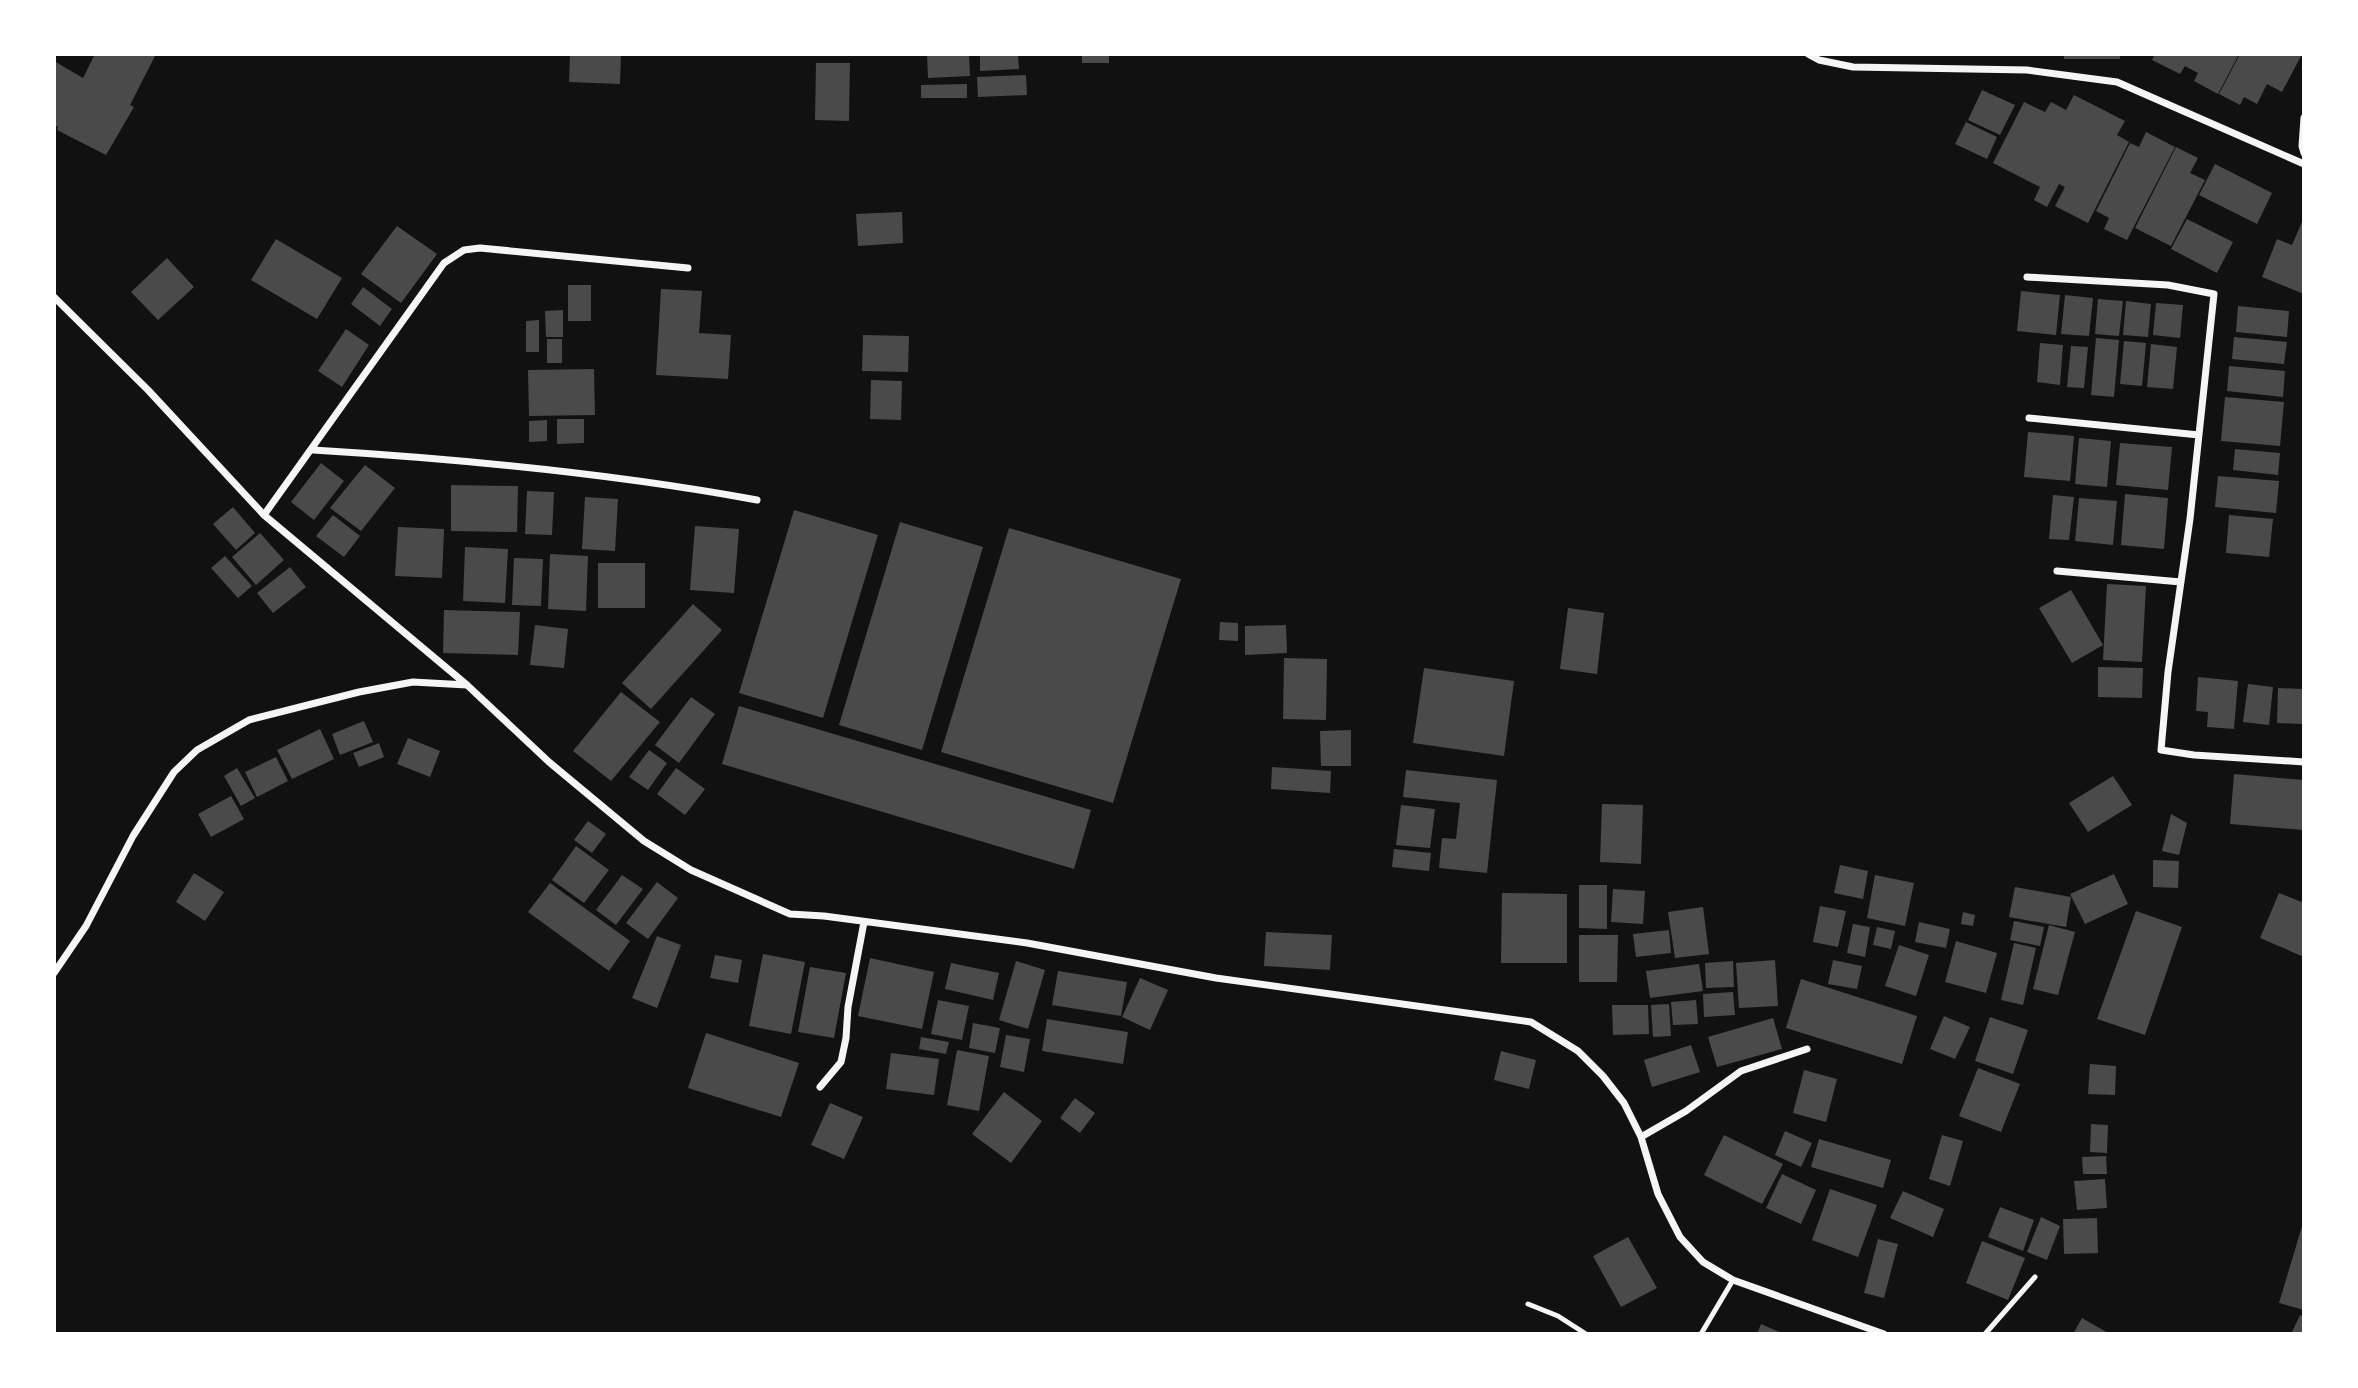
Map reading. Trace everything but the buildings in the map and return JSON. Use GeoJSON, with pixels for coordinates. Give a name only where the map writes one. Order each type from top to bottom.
{"type":"FeatureCollection","features":[{"type":"Feature","properties":{"kind":"street"},"geometry":{"type":"LineString","coordinates":[[1808,54],[1819,60],[1853,67],[2027,70],[2117,82],[2304,164]]}},
{"type":"Feature","properties":{"kind":"street"},"geometry":{"type":"LineString","coordinates":[[2304,118],[2304,153]]}},
{"type":"Feature","properties":{"kind":"street"},"geometry":{"type":"LineString","coordinates":[[264,515],[444,263],[464,250],[480,248],[688,268]]}},
{"type":"Feature","properties":{"kind":"street"},"geometry":{"type":"LineString","coordinates":[[2027,277],[2168,285],[2214,294],[2161,750],[2194,755],[2304,762]]}},
{"type":"Feature","properties":{"kind":"street"},"geometry":{"type":"LineString","coordinates":[[54,297],[148,390],[264,515],[467,684],[549,762],[643,841],[691,870],[790,914],[1027,943],[1216,978],[1531,1022],[1578,1051],[1603,1076],[1624,1103],[1641,1137],[1658,1194],[1680,1237],[1703,1262],[1733,1280],[1883,1334]]}},
{"type":"Feature","properties":{"kind":"street"},"geometry":{"type":"LineString","coordinates":[[2029,418],[2199,435]]}},
{"type":"Feature","properties":{"kind":"street"},"geometry":{"type":"LineString","coordinates":[[313,450],[409,455],[496,464],[698,489],[758,500]]}},
{"type":"Feature","properties":{"kind":"street"},"geometry":{"type":"LineString","coordinates":[[2057,571],[2181,582]]}},
{"type":"Feature","properties":{"kind":"street"},"geometry":{"type":"LineString","coordinates":[[54,973],[86,926],[133,836],[174,772],[197,750],[249,720],[359,692],[413,681],[467,684]]}},
{"type":"Feature","properties":{"kind":"street"},"geometry":{"type":"LineString","coordinates":[[820,1087],[841,1062],[864,922]]}},
{"type":"Feature","properties":{"kind":"street"},"geometry":{"type":"LineString","coordinates":[[1641,1137],[1686,1111],[1741,1071],[1807,1049]]}},
{"type":"Feature","properties":{"kind":"lane"},"geometry":{"type":"LineString","coordinates":[[1985,1334],[2035,1277]]}},
{"type":"Feature","properties":{"kind":"lane"},"geometry":{"type":"LineString","coordinates":[[1701,1334],[1733,1280]]}},
{"type":"Feature","properties":{"kind":"lane"},"geometry":{"type":"LineString","coordinates":[[1528,1304],[1558,1316],[1586,1334]]}}]}
